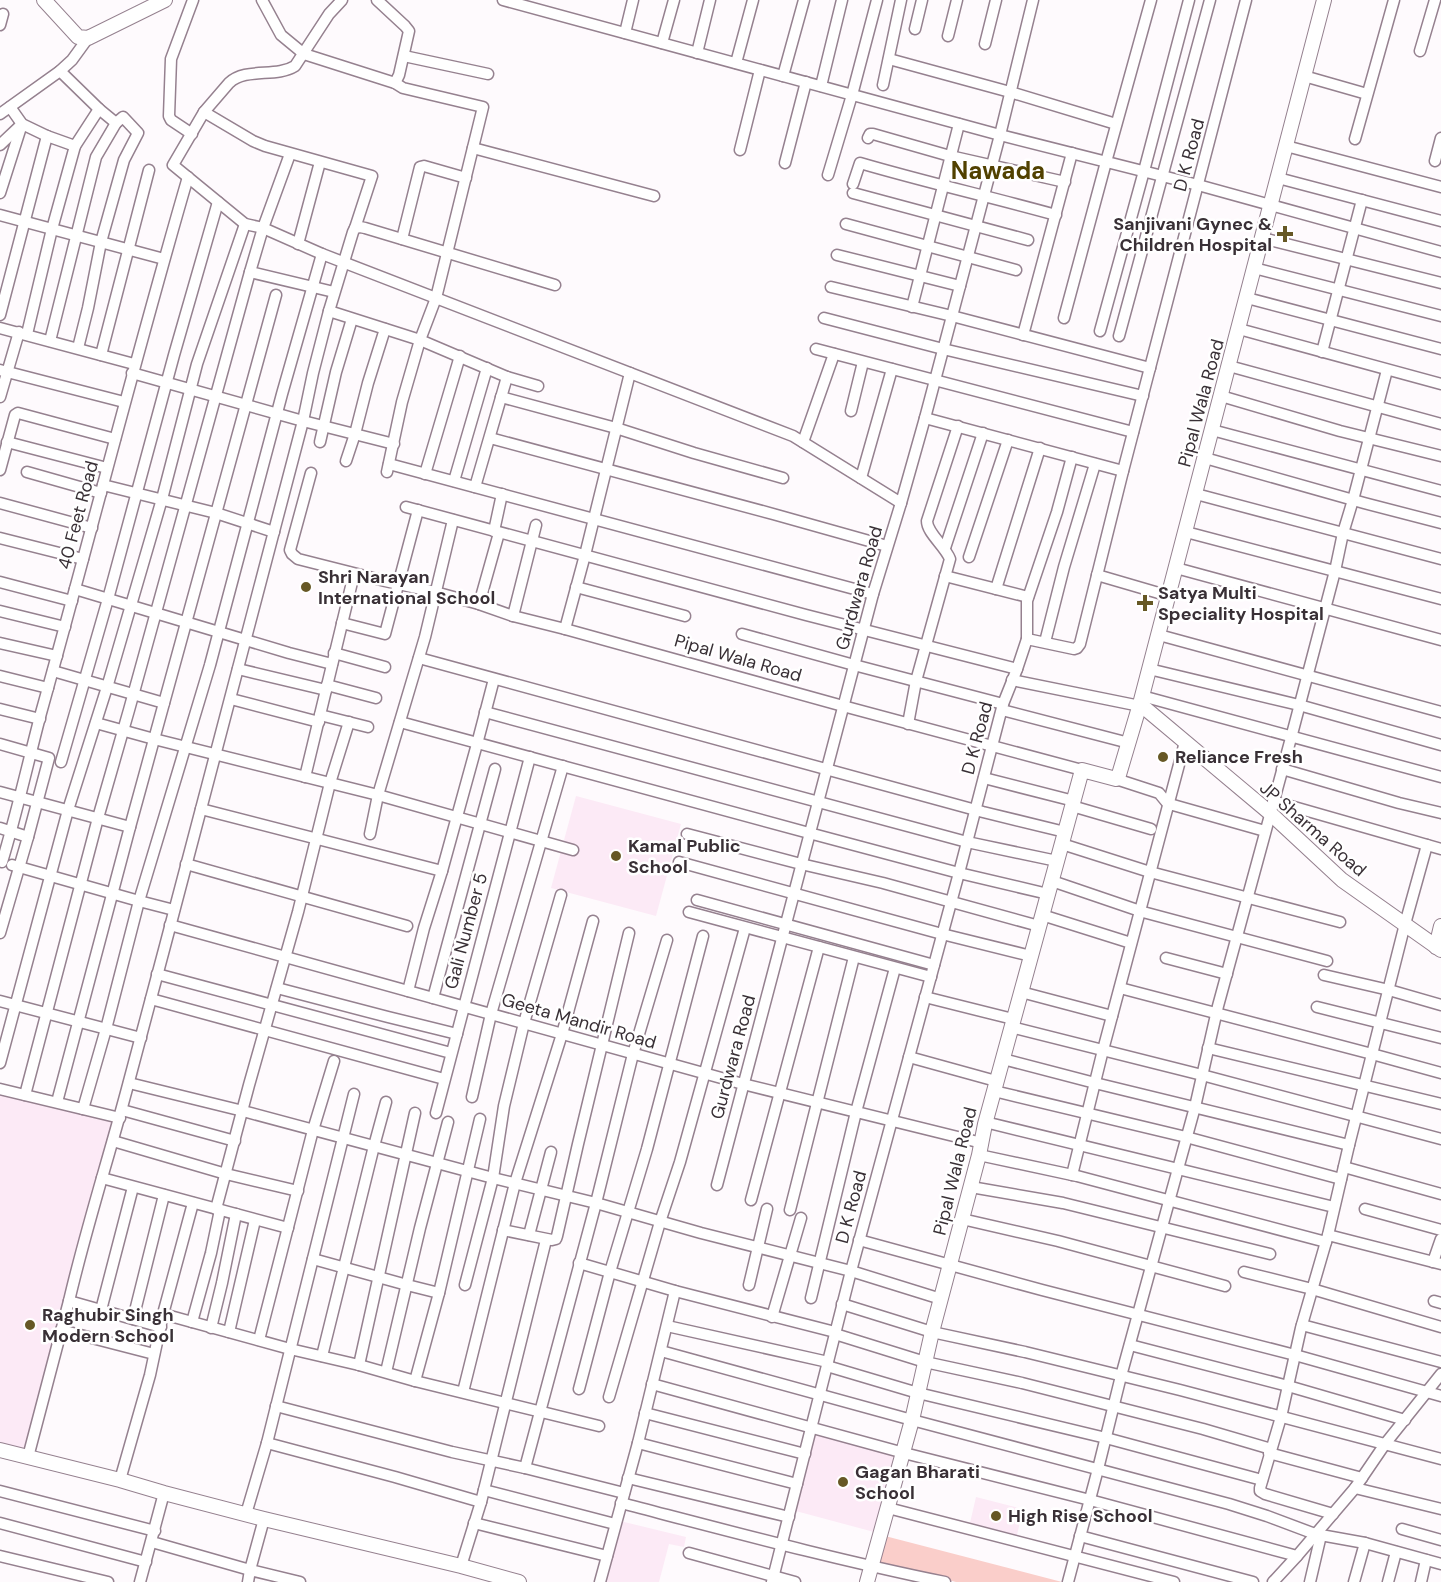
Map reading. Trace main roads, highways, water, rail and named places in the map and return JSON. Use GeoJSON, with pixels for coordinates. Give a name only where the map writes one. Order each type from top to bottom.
{"type":"FeatureCollection","features":[{"type":"Feature","properties":{"kind":"place","name":"Sanjivani Gynec & Children Hospital"},"geometry":{"type":"Point","coordinates":[1285,234]}},
{"type":"Feature","properties":{"kind":"place","name":"Shri Narayan International School"},"geometry":{"type":"Point","coordinates":[306,587]}},
{"type":"Feature","properties":{"kind":"place","name":"Satya Multi Speciality Hospital"},"geometry":{"type":"Point","coordinates":[1145,603]}},
{"type":"Feature","properties":{"kind":"place","name":"Reliance Fresh"},"geometry":{"type":"Point","coordinates":[1163,757]}},
{"type":"Feature","properties":{"kind":"place","name":"Kamal Public School"},"geometry":{"type":"Point","coordinates":[616,856]}},
{"type":"Feature","properties":{"kind":"place","name":"Raghubir Singh Modern School"},"geometry":{"type":"Point","coordinates":[30,1325]}},
{"type":"Feature","properties":{"kind":"place","name":"Gagan Bharati School"},"geometry":{"type":"Point","coordinates":[843,1482]}},
{"type":"Feature","properties":{"kind":"place","name":"High Rise School"},"geometry":{"type":"Point","coordinates":[996,1516]}},
{"type":"Feature","properties":{"kind":"district","name":"Nawada"},"geometry":{"type":"Point","coordinates":[998,171]}}]}
